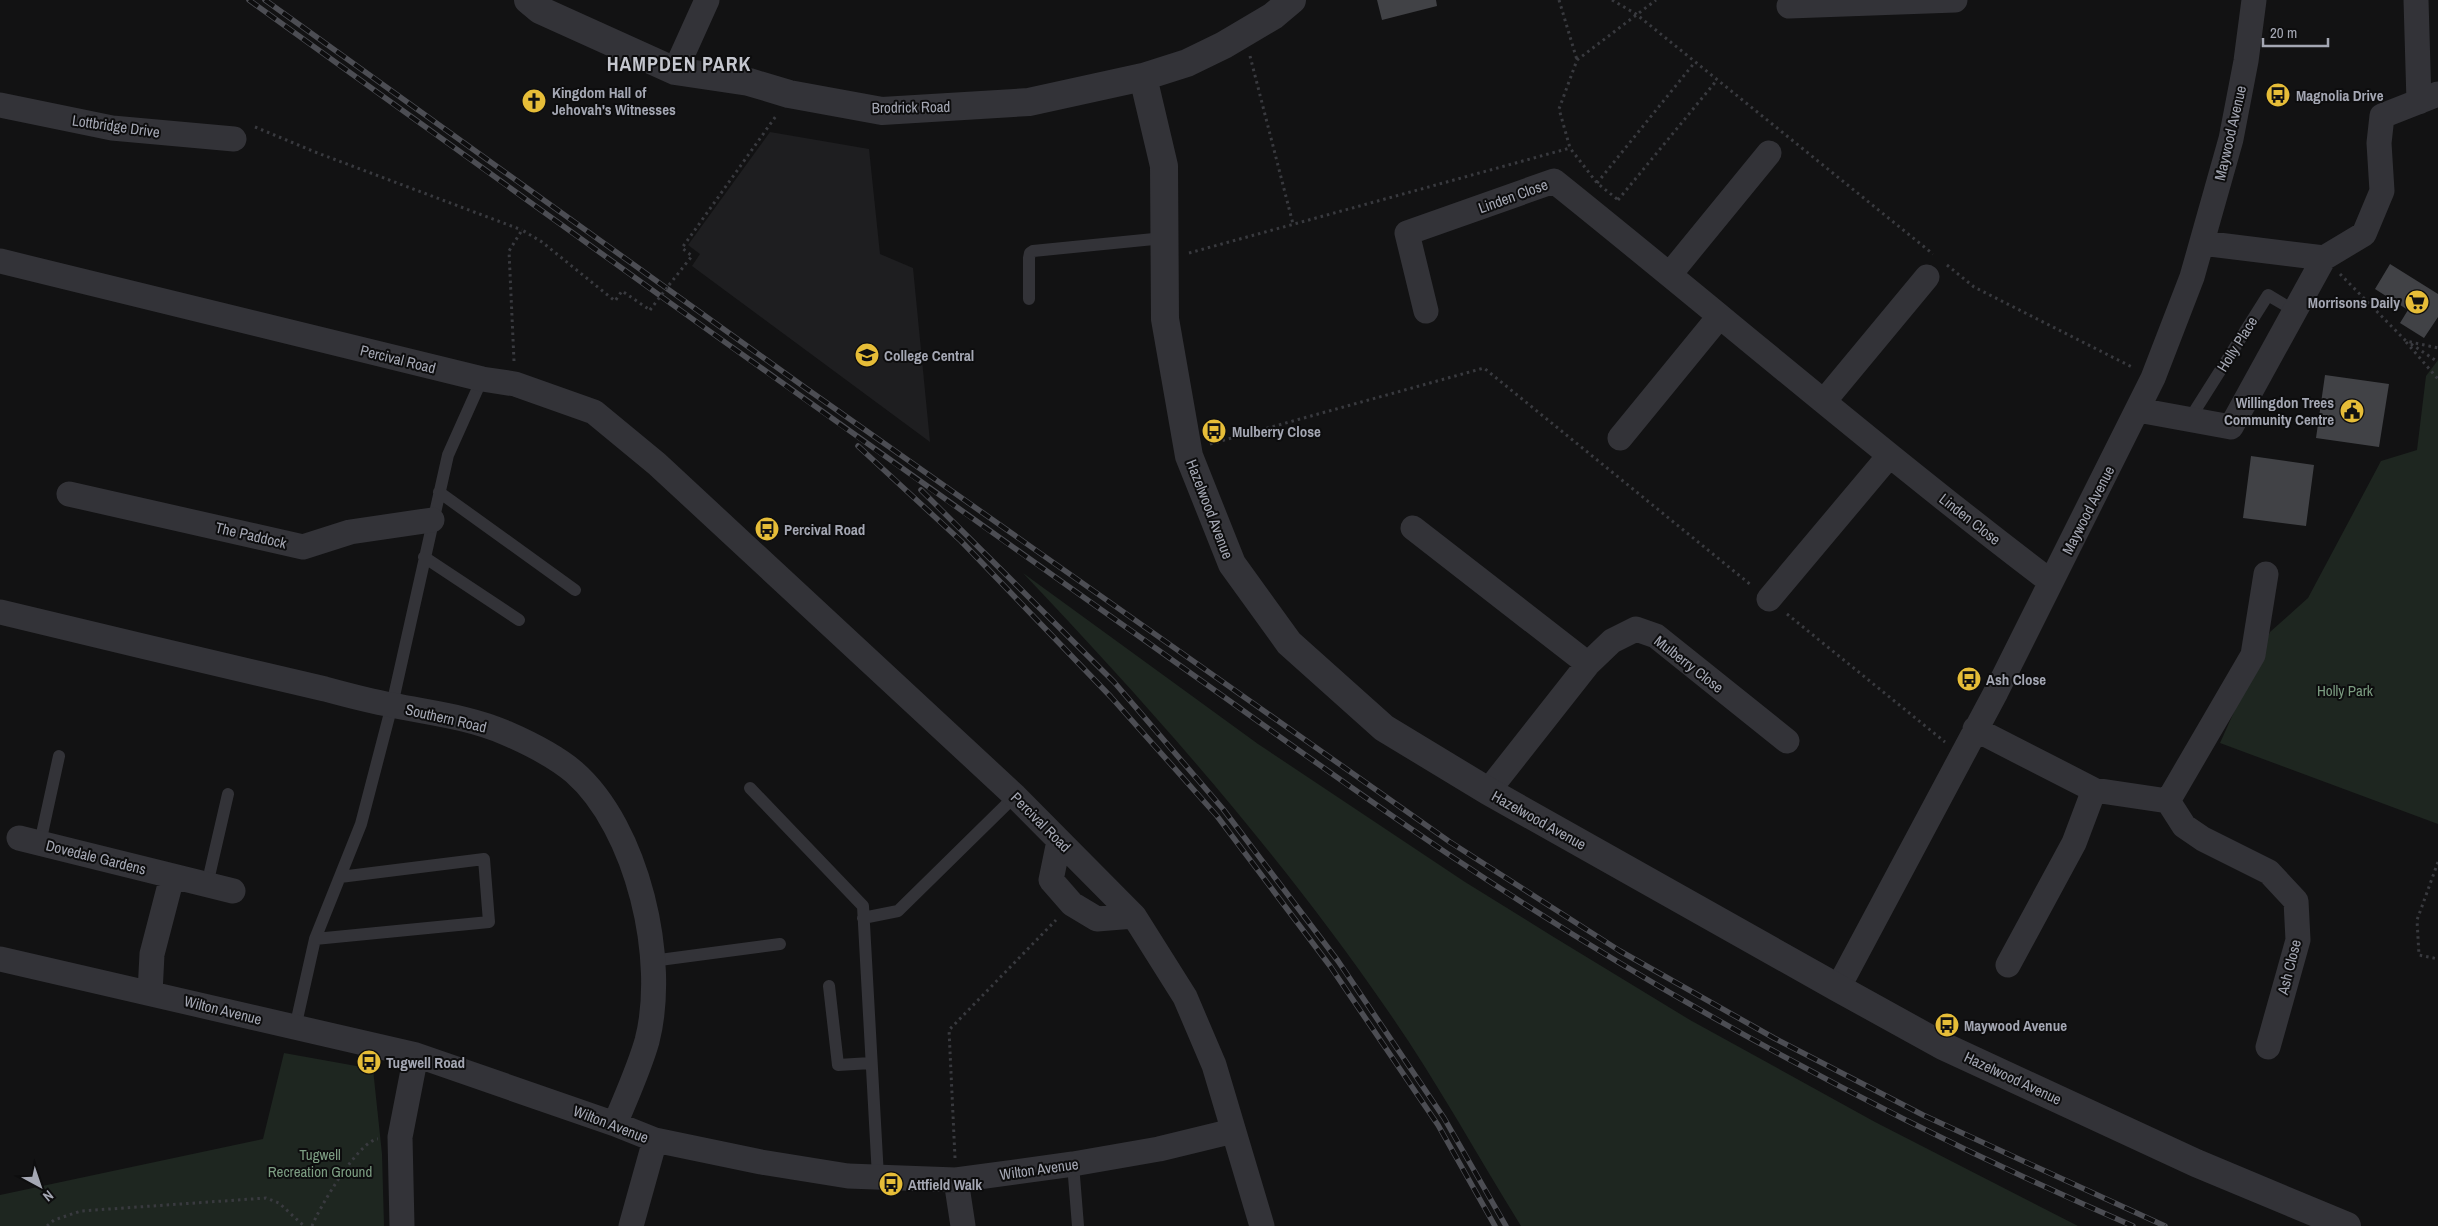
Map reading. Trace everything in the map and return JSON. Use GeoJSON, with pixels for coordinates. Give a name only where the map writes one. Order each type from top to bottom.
{"type":"FeatureCollection","features":[{"type":"Feature","properties":{"kind":"street","name":"Brodrick Road"},"geometry":{"type":"LineString","coordinates":[[528,0],[540,10],[675,71],[748,82],[789,94],[882,111],[1030,102],[1143,77],[1187,63],[1244,34],[1273,16],[1292,0]]}},
{"type":"Feature","properties":{"kind":"street"},"geometry":{"type":"LineString","coordinates":[[675,71],[707,0]]}},
{"type":"Feature","properties":{"kind":"street"},"geometry":{"type":"LineString","coordinates":[[1789,6],[1955,0]]}},
{"type":"Feature","properties":{"kind":"street","name":"Maywood Avenue"},"geometry":{"type":"LineString","coordinates":[[1838,988],[1976,729],[2153,378],[2202,243],[2230,139],[2246,61],[2254,0]]}},
{"type":"Feature","properties":{"kind":"street"},"geometry":{"type":"LineString","coordinates":[[2138,410],[2231,427],[2324,258],[2364,234],[2382,191],[2380,143],[2382,116],[2429,98],[2416,0]]}},
{"type":"Feature","properties":{"kind":"street","name":"Hazelwood Avenue"},"geometry":{"type":"LineString","coordinates":[[1143,77],[1164,166],[1165,318],[1187,450],[1232,564],[1290,643],[1384,728],[1488,791],[1838,988],[1961,1054],[2196,1163],[2347,1226]]}},
{"type":"Feature","properties":{"kind":"street","name":"Lottbridge Drive"},"geometry":{"type":"LineString","coordinates":[[0,105],[112,128],[234,139]]}},
{"type":"Feature","properties":{"kind":"street"},"geometry":{"type":"LineString","coordinates":[[1670,274],[1769,153]]}},
{"type":"Feature","properties":{"kind":"street","name":"Linden Close"},"geometry":{"type":"LineString","coordinates":[[1426,311],[1407,233],[1554,181],[1670,274],[1719,317],[1825,400],[1889,456],[2051,582]]}},
{"type":"Feature","properties":{"kind":"street"},"geometry":{"type":"LineString","coordinates":[[2202,243],[2324,258]]}},
{"type":"Feature","properties":{"kind":"street","name":"Percival Road"},"geometry":{"type":"LineString","coordinates":[[0,261],[482,379],[515,384],[594,412],[657,464],[1015,796],[1134,916],[1185,997],[1214,1065],[1262,1226]]}},
{"type":"Feature","properties":{"kind":"street"},"geometry":{"type":"LineString","coordinates":[[1825,400],[1935,265]]}},
{"type":"Feature","properties":{"kind":"street"},"geometry":{"type":"LineString","coordinates":[[1620,438],[1719,317]]}},
{"type":"Feature","properties":{"kind":"street"},"geometry":{"type":"LineString","coordinates":[[1769,599],[1889,456]]}},
{"type":"Feature","properties":{"kind":"street","name":"The Paddock"},"geometry":{"type":"LineString","coordinates":[[69,494],[303,547],[350,532],[432,520]]}},
{"type":"Feature","properties":{"kind":"street"},"geometry":{"type":"LineString","coordinates":[[1413,528],[1588,664]]}},
{"type":"Feature","properties":{"kind":"street"},"geometry":{"type":"LineString","coordinates":[[1976,729],[2094,790],[2168,801],[2253,656],[2266,574]]}},
{"type":"Feature","properties":{"kind":"street","name":"Southern Road"},"geometry":{"type":"LineString","coordinates":[[0,612],[392,706],[460,718],[505,732],[551,756],[574,772],[611,816],[624,844],[637,876],[646,910],[652,961],[652,1000],[647,1040],[615,1124]]}},
{"type":"Feature","properties":{"kind":"street","name":"Mulberry Close"},"geometry":{"type":"LineString","coordinates":[[1488,791],[1588,664],[1612,641],[1636,629],[1656,636],[1788,741]]}},
{"type":"Feature","properties":{"kind":"street"},"geometry":{"type":"LineString","coordinates":[[2008,964],[2074,843],[2094,790]]}},
{"type":"Feature","properties":{"kind":"street","name":"Ash Close"},"geometry":{"type":"LineString","coordinates":[[2168,801],[2184,826],[2203,839],[2269,872],[2296,901],[2298,940],[2268,1047]]}},
{"type":"Feature","properties":{"kind":"street","name":"Dovedale Gardens"},"geometry":{"type":"LineString","coordinates":[[30,841],[234,891]]}},
{"type":"Feature","properties":{"kind":"street"},"geometry":{"type":"LineString","coordinates":[[1059,841],[1051,880],[1072,904],[1097,920],[1134,916]]}},
{"type":"Feature","properties":{"kind":"street"},"geometry":{"type":"LineString","coordinates":[[150,993],[152,954],[172,877]]}},
{"type":"Feature","properties":{"kind":"street","name":"Wilton Avenue"},"geometry":{"type":"LineString","coordinates":[[0,959],[416,1055],[615,1124],[655,1140],[761,1162],[848,1176],[956,1180],[1073,1164],[1159,1149],[1233,1131]]}},
{"type":"Feature","properties":{"kind":"street"},"geometry":{"type":"LineString","coordinates":[[402,1226],[400,1137],[416,1055]]}},
{"type":"Feature","properties":{"kind":"street"},"geometry":{"type":"LineString","coordinates":[[631,1226],[655,1140]]}},
{"type":"Feature","properties":{"kind":"street"},"geometry":{"type":"LineString","coordinates":[[956,1180],[962,1226]]}},
{"type":"Feature","properties":{"kind":"lane"},"geometry":{"type":"LineString","coordinates":[[1029,299],[1029,258],[1032,251],[1164,249]]}},
{"type":"Feature","properties":{"kind":"lane","name":"Holly Place"},"geometry":{"type":"LineString","coordinates":[[2189,420],[2268,295],[2295,311]]}},
{"type":"Feature","properties":{"kind":"lane"},"geometry":{"type":"LineString","coordinates":[[295,1028],[315,939],[361,824],[392,706],[448,455],[482,379]]}},
{"type":"Feature","properties":{"kind":"lane"},"geometry":{"type":"LineString","coordinates":[[440,492],[575,590]]}},
{"type":"Feature","properties":{"kind":"lane"},"geometry":{"type":"LineString","coordinates":[[424,557],[519,620]]}},
{"type":"Feature","properties":{"kind":"lane"},"geometry":{"type":"LineString","coordinates":[[30,841],[59,756]]}},
{"type":"Feature","properties":{"kind":"lane"},"geometry":{"type":"LineString","coordinates":[[750,788],[863,906],[878,1177]]}},
{"type":"Feature","properties":{"kind":"lane"},"geometry":{"type":"LineString","coordinates":[[207,884],[228,794]]}},
{"type":"Feature","properties":{"kind":"lane"},"geometry":{"type":"LineString","coordinates":[[863,918],[898,911],[1015,796]]}},
{"type":"Feature","properties":{"kind":"lane"},"geometry":{"type":"LineString","coordinates":[[315,939],[489,922],[484,859],[340,877]]}},
{"type":"Feature","properties":{"kind":"lane"},"geometry":{"type":"LineString","coordinates":[[652,961],[780,944]]}},
{"type":"Feature","properties":{"kind":"lane"},"geometry":{"type":"LineString","coordinates":[[830,986],[838,1065],[871,1063]]}},
{"type":"Feature","properties":{"kind":"lane"},"geometry":{"type":"LineString","coordinates":[[1073,1164],[1078,1226]]}},
{"type":"Feature","properties":{"kind":"path"},"geometry":{"type":"LineString","coordinates":[[1559,0],[1576,60]]}},
{"type":"Feature","properties":{"kind":"path"},"geometry":{"type":"LineString","coordinates":[[1612,0],[1636,14],[1717,80],[1935,265],[1974,287],[2153,378]]}},
{"type":"Feature","properties":{"kind":"path"},"geometry":{"type":"LineString","coordinates":[[1625,206],[1598,183],[1570,148],[1559,109],[1576,60],[1656,0]]}},
{"type":"Feature","properties":{"kind":"path"},"geometry":{"type":"LineString","coordinates":[[1244,34],[1293,224]]}},
{"type":"Feature","properties":{"kind":"path"},"geometry":{"type":"LineString","coordinates":[[1598,183],[1695,62]]}},
{"type":"Feature","properties":{"kind":"path"},"geometry":{"type":"LineString","coordinates":[[1618,200],[1717,80]]}},
{"type":"Feature","properties":{"kind":"path"},"geometry":{"type":"LineString","coordinates":[[234,139],[242,122],[315,152],[522,230],[542,242],[615,300],[622,291],[650,310],[692,256],[682,248],[766,131],[789,94]]}},
{"type":"Feature","properties":{"kind":"path"},"geometry":{"type":"LineString","coordinates":[[1164,249],[1293,224],[1570,148]]}},
{"type":"Feature","properties":{"kind":"path"},"geometry":{"type":"LineString","coordinates":[[515,384],[509,251],[522,230]]}},
{"type":"Feature","properties":{"kind":"path"},"geometry":{"type":"LineString","coordinates":[[2324,258],[2406,341],[2438,379]]}},
{"type":"Feature","properties":{"kind":"path"},"geometry":{"type":"LineString","coordinates":[[2406,341],[2438,348]]}},
{"type":"Feature","properties":{"kind":"path"},"geometry":{"type":"LineString","coordinates":[[2406,341],[2438,362]]}},
{"type":"Feature","properties":{"kind":"path"},"geometry":{"type":"LineString","coordinates":[[1187,450],[1484,368],[1769,599],[1961,758]]}},
{"type":"Feature","properties":{"kind":"path"},"geometry":{"type":"LineString","coordinates":[[2438,862],[2417,920],[2419,955],[2438,959]]}},
{"type":"Feature","properties":{"kind":"path"},"geometry":{"type":"LineString","coordinates":[[956,1180],[949,1030],[1072,904]]}},
{"type":"Feature","properties":{"kind":"path"},"geometry":{"type":"LineString","coordinates":[[312,1226],[318,1211],[361,1150],[374,1139],[400,1137]]}},
{"type":"Feature","properties":{"kind":"path"},"geometry":{"type":"LineString","coordinates":[[47,1226],[54,1220],[81,1211],[266,1198],[279,1203],[304,1226]]}},
{"type":"Feature","properties":{"kind":"shaded area","name":"College Central"},"geometry":{"type":"Polygon","coordinates":[[[770,132],[869,149],[880,254],[913,268],[930,442],[692,266],[700,254],[688,245],[770,132]]]}},
{"type":"Feature","properties":{"kind":"green space","name":"Holly Park"},"geometry":{"type":"Polygon","coordinates":[[[2438,360],[2438,824],[2220,743],[2270,632],[2308,598],[2381,461],[2417,450],[2426,376],[2438,360]]]}},
{"type":"Feature","properties":{"kind":"green space"},"geometry":{"type":"Polygon","coordinates":[[[1023,573],[1258,744],[1465,882],[1552,936],[1690,1020],[1875,1122],[2078,1226],[1521,1226],[1406,1037],[1304,896],[1260,840],[1168,731],[1023,573]]]}},
{"type":"Feature","properties":{"kind":"green space","name":"Tugwell Recreation Ground"},"geometry":{"type":"Polygon","coordinates":[[[284,1053],[373,1069],[382,1154],[384,1226],[0,1226],[0,1195],[263,1139],[284,1053]]]}},
{"type":"Feature","properties":{"kind":"building"},"geometry":{"type":"Polygon","coordinates":[[[1377,0],[1436,0],[1437,6],[1382,20],[1377,0]]]}},
{"type":"Feature","properties":{"kind":"building","name":"Morrisons Daily"},"geometry":{"type":"Polygon","coordinates":[[[2390,264],[2438,294],[2438,317],[2424,338],[2400,323],[2408,310],[2375,289],[2390,264]]]}},
{"type":"Feature","properties":{"kind":"building","name":"Willingdon Trees Community Centre"},"geometry":{"type":"Polygon","coordinates":[[[2325,375],[2389,384],[2379,447],[2316,438],[2325,375]]]}},
{"type":"Feature","properties":{"kind":"building"},"geometry":{"type":"Polygon","coordinates":[[[2251,456],[2314,465],[2306,526],[2243,518],[2251,456]]]}},
{"type":"Feature","properties":{"kind":"railway"},"geometry":{"type":"LineString","coordinates":[[249,0],[778,380],[1315,762],[1448,854],[1529,907],[1696,1008],[1868,1101],[1956,1145],[2133,1226]]}},
{"type":"Feature","properties":{"kind":"railway"},"geometry":{"type":"LineString","coordinates":[[265,0],[807,389],[1450,842],[1620,951],[1774,1038],[1923,1115],[2165,1226]]}},
{"type":"Feature","properties":{"kind":"railway"},"geometry":{"type":"LineString","coordinates":[[858,446],[961,541],[1111,697],[1217,816],[1330,966],[1438,1125],[1495,1226]]}},
{"type":"Feature","properties":{"kind":"railway"},"geometry":{"type":"LineString","coordinates":[[921,490],[1114,682],[1223,809],[1338,961],[1444,1118],[1506,1226]]}},
{"type":"Feature","properties":{"kind":"place","name":"Magnolia Drive"},"geometry":{"type":"Point","coordinates":[2278,95]}},
{"type":"Feature","properties":{"kind":"place","name":"Kingdom Hall of Jehovah's Witnesses"},"geometry":{"type":"Point","coordinates":[534,101]}},
{"type":"Feature","properties":{"kind":"place","name":"Morrisons Daily"},"geometry":{"type":"Point","coordinates":[2417,302]}},
{"type":"Feature","properties":{"kind":"place","name":"College Central"},"geometry":{"type":"Point","coordinates":[867,355]}},
{"type":"Feature","properties":{"kind":"place","name":"Willingdon Trees Community Centre"},"geometry":{"type":"Point","coordinates":[2352,411]}},
{"type":"Feature","properties":{"kind":"place","name":"Mulberry Close"},"geometry":{"type":"Point","coordinates":[1214,431]}},
{"type":"Feature","properties":{"kind":"place","name":"Percival Road"},"geometry":{"type":"Point","coordinates":[767,529]}},
{"type":"Feature","properties":{"kind":"place","name":"Ash Close"},"geometry":{"type":"Point","coordinates":[1969,679]}},
{"type":"Feature","properties":{"kind":"place","name":"Maywood Avenue"},"geometry":{"type":"Point","coordinates":[1947,1025]}},
{"type":"Feature","properties":{"kind":"place","name":"Tugwell Road"},"geometry":{"type":"Point","coordinates":[369,1062]}},
{"type":"Feature","properties":{"kind":"place","name":"Attfield Walk"},"geometry":{"type":"Point","coordinates":[891,1184]}},
{"type":"Feature","properties":{"kind":"district","name":"HAMPDEN PARK"},"geometry":{"type":"Point","coordinates":[679,63]}}]}
